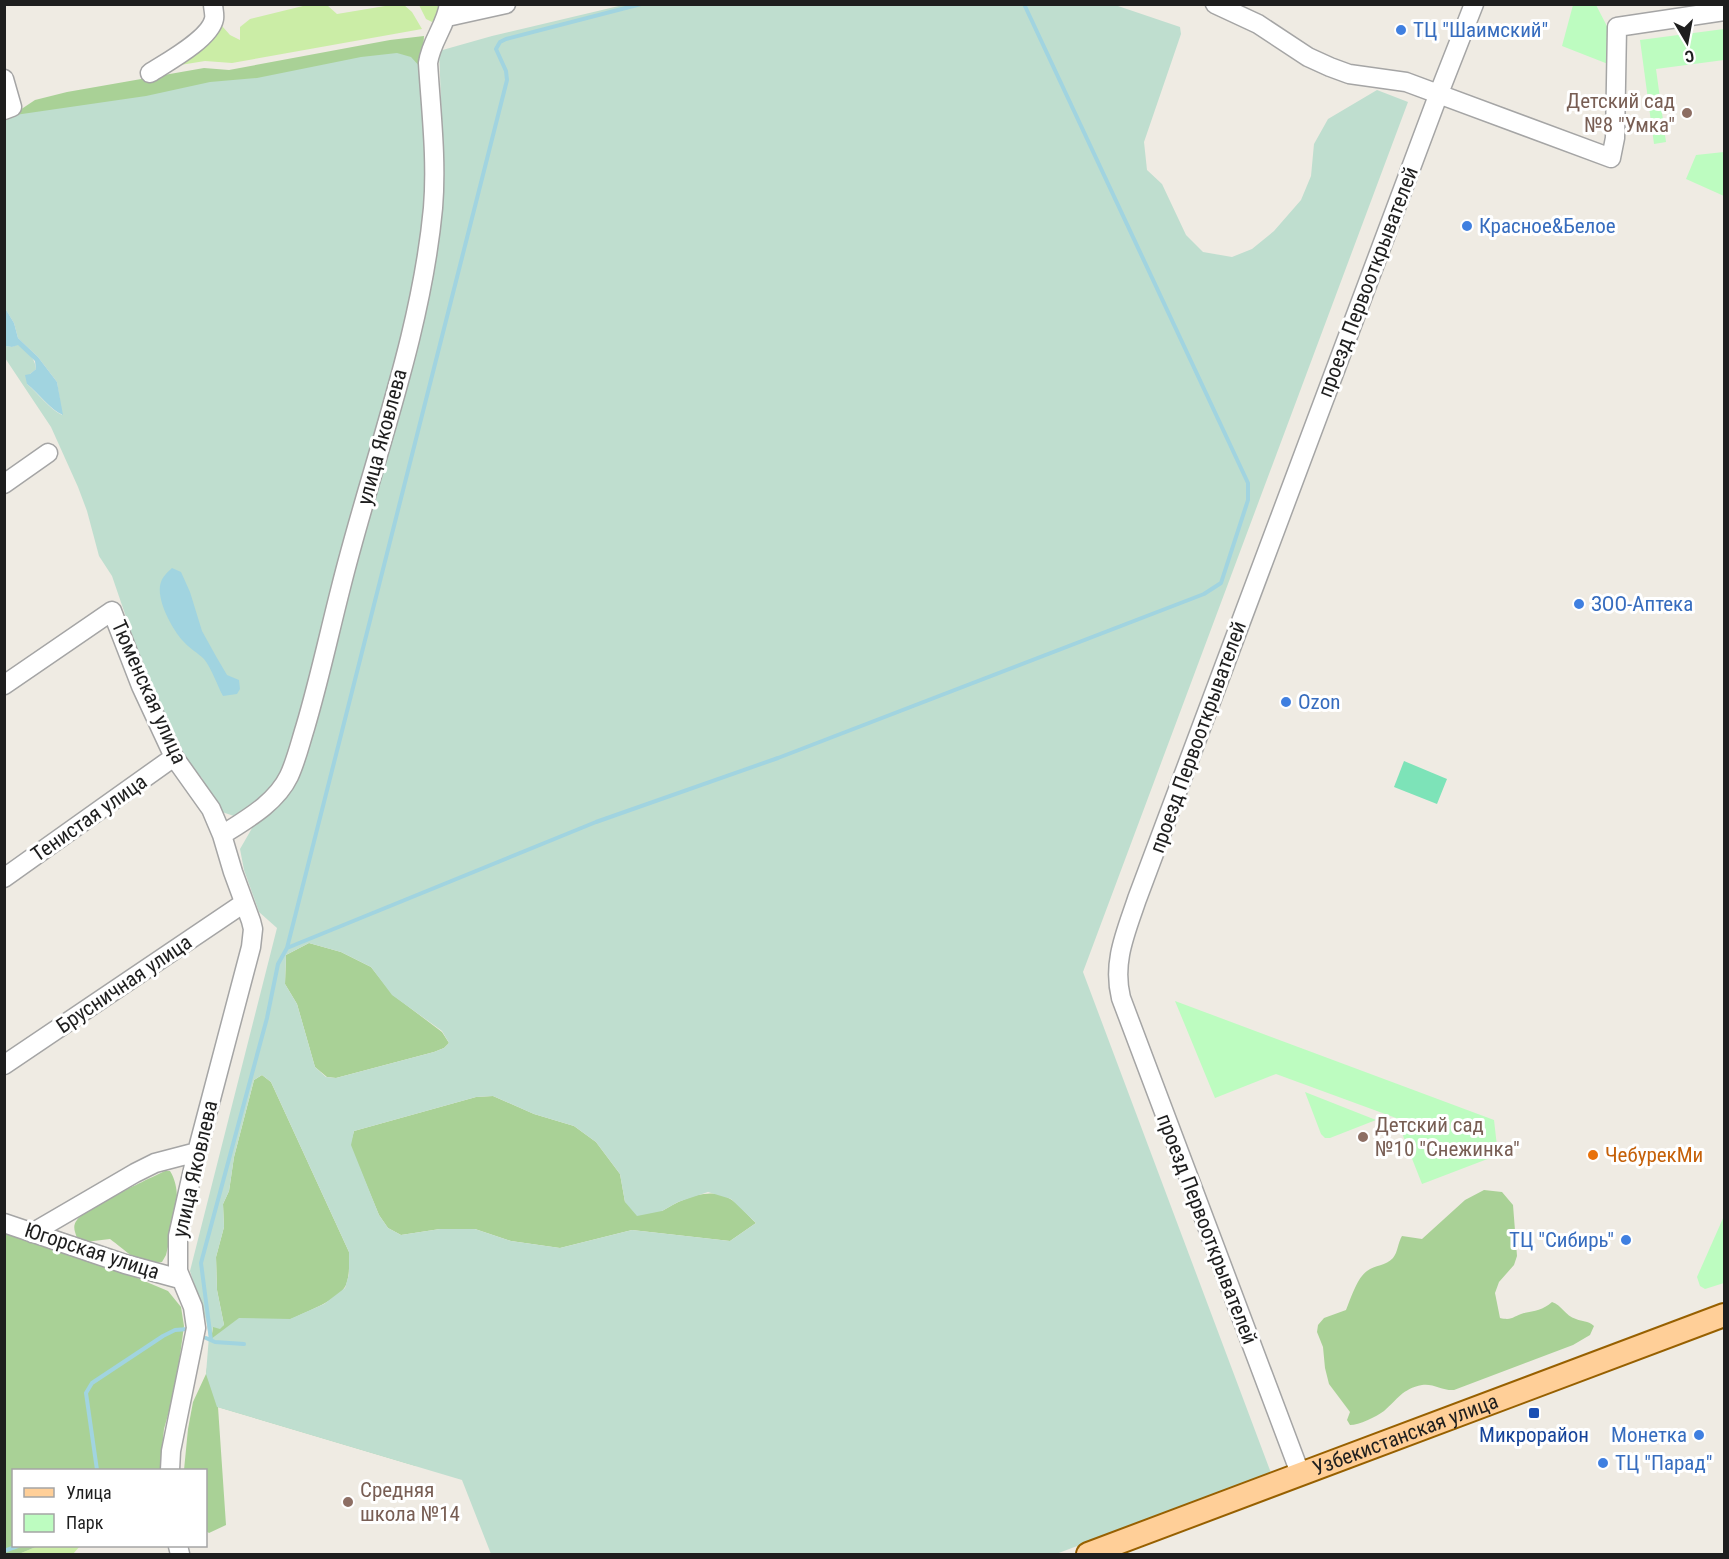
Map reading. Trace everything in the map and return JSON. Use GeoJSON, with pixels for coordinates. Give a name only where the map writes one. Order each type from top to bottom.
{"type":"FeatureCollection","features":[{"type":"Feature","properties":{"kind":"main road","name":"Узбекистанская улица"},"geometry":{"type":"LineString","coordinates":[[1088,1554],[1725,1315]]}},
{"type":"Feature","properties":{"kind":"street"},"geometry":{"type":"LineString","coordinates":[[150,73],[205,34],[214,19],[213,4]]}},
{"type":"Feature","properties":{"kind":"street"},"geometry":{"type":"LineString","coordinates":[[448,10],[506,4]]}},
{"type":"Feature","properties":{"kind":"street"},"geometry":{"type":"LineString","coordinates":[[1215,4],[1258,24],[1308,57],[1330,67],[1349,74],[1406,82],[1611,158],[1615,138],[1617,27],[1725,11]]}},
{"type":"Feature","properties":{"kind":"street","name":"проезд Первооткрывателей"},"geometry":{"type":"LineString","coordinates":[[1300,1473],[1125,1008],[1118,986],[1117,968],[1122,942],[1137,899],[1474,4]]}},
{"type":"Feature","properties":{"kind":"street","name":"улица Яковлева"},"geometry":{"type":"LineString","coordinates":[[222,835],[262,809],[279,792],[289,777],[319,681],[341,586],[404,358],[421,283],[433,208],[434,176],[428,63],[432,44],[448,10]]}},
{"type":"Feature","properties":{"kind":"street"},"geometry":{"type":"LineString","coordinates":[[4,79],[8,109]]}},
{"type":"Feature","properties":{"kind":"street"},"geometry":{"type":"LineString","coordinates":[[4,484],[48,453]]}},
{"type":"Feature","properties":{"kind":"street","name":"Тюменская улица"},"geometry":{"type":"LineString","coordinates":[[4,685],[112,611],[141,686],[174,757],[204,797],[222,835],[232,872],[244,903]]}},
{"type":"Feature","properties":{"kind":"street","name":"Тенистая улица"},"geometry":{"type":"LineString","coordinates":[[4,878],[174,757]]}},
{"type":"Feature","properties":{"kind":"street","name":"улица Яковлева"},"geometry":{"type":"LineString","coordinates":[[170,1469],[171,1451],[196,1328],[193,1308],[180,1279],[176,1259],[178,1236],[197,1152],[253,938],[251,921],[244,903]]}},
{"type":"Feature","properties":{"kind":"street","name":"Брусничная улица"},"geometry":{"type":"LineString","coordinates":[[4,1065],[244,903]]}},
{"type":"Feature","properties":{"kind":"street"},"geometry":{"type":"LineString","coordinates":[[32,1233],[135,1173],[156,1163],[197,1152]]}},
{"type":"Feature","properties":{"kind":"street","name":"Югорская улица"},"geometry":{"type":"LineString","coordinates":[[4,1223],[125,1264],[180,1279]]}},
{"type":"Feature","properties":{"kind":"green space"},"geometry":{"type":"Polygon","coordinates":[[[307,5],[327,5],[337,14],[404,5],[412,12],[422,29],[232,63],[205,61],[174,66],[212,28],[222,26],[230,35],[240,40],[240,27],[250,19],[307,5]]]}},
{"type":"Feature","properties":{"kind":"green space"},"geometry":{"type":"Polygon","coordinates":[[[419,5],[441,5],[439,16],[432,22],[426,19],[419,5]]]}},
{"type":"Feature","properties":{"kind":"green space"},"geometry":{"type":"Polygon","coordinates":[[[623,5],[1115,5],[1180,27],[1181,34],[1144,142],[1147,170],[1162,184],[1186,235],[1203,252],[1232,257],[1252,249],[1274,231],[1301,200],[1311,176],[1314,144],[1328,119],[1377,90],[1408,102],[1083,972],[1271,1473],[1056,1554],[491,1554],[462,1480],[217,1407],[206,1374],[209,1336],[206,1320],[190,1271],[277,928],[259,912],[244,870],[240,849],[255,823],[277,800],[442,205],[444,172],[439,51],[623,5]],[[309,943],[286,955],[285,984],[297,1004],[315,1067],[326,1077],[336,1078],[434,1052],[449,1043],[442,1031],[392,995],[371,967],[341,952],[309,943]],[[262,1075],[254,1080],[234,1157],[229,1191],[223,1204],[224,1227],[216,1257],[217,1290],[224,1325],[220,1329],[213,1327],[211,1339],[239,1318],[290,1319],[324,1304],[345,1288],[349,1274],[349,1252],[271,1082],[262,1075]],[[493,1096],[476,1097],[354,1131],[351,1145],[379,1215],[388,1228],[401,1235],[440,1229],[475,1229],[511,1241],[560,1248],[632,1230],[730,1241],[756,1223],[731,1199],[708,1192],[678,1202],[662,1211],[637,1216],[625,1202],[620,1174],[596,1142],[574,1126],[534,1114],[493,1096]]]}},
{"type":"Feature","properties":{"kind":"green space"},"geometry":{"type":"Polygon","coordinates":[[[1573,5],[1596,5],[1609,30],[1608,64],[1562,46],[1573,5]]]}},
{"type":"Feature","properties":{"kind":"green space"},"geometry":{"type":"Polygon","coordinates":[[[1724,29],[1724,60],[1656,69],[1666,142],[1654,144],[1640,40],[1724,29]]]}},
{"type":"Feature","properties":{"kind":"green space"},"geometry":{"type":"Polygon","coordinates":[[[424,36],[422,69],[5,120],[35,100],[67,92],[204,68],[229,70],[390,40],[424,36]]]}},
{"type":"Feature","properties":{"kind":"green space"},"geometry":{"type":"Polygon","coordinates":[[[397,53],[411,57],[422,69],[428,202],[415,290],[286,772],[265,794],[237,817],[222,812],[213,801],[202,778],[191,768],[176,739],[150,687],[112,576],[99,556],[78,487],[51,427],[5,358],[5,346],[12,347],[18,344],[27,352],[34,361],[36,369],[30,374],[27,384],[62,415],[57,382],[38,357],[18,338],[14,323],[5,308],[5,120],[15,115],[146,96],[210,82],[257,78],[361,57],[397,53]]]}},
{"type":"Feature","properties":{"kind":"green space"},"geometry":{"type":"Polygon","coordinates":[[[1724,152],[1724,196],[1686,179],[1696,155],[1724,152]]]}},
{"type":"Feature","properties":{"kind":"green space"},"geometry":{"type":"Polygon","coordinates":[[[1404,761],[1447,779],[1437,804],[1394,787],[1404,761]]]}},
{"type":"Feature","properties":{"kind":"green space"},"geometry":{"type":"Polygon","coordinates":[[[309,943],[341,952],[371,967],[393,995],[442,1032],[449,1043],[434,1052],[336,1078],[327,1077],[315,1067],[297,1004],[285,984],[286,955],[309,943]]]}},
{"type":"Feature","properties":{"kind":"green space"},"geometry":{"type":"Polygon","coordinates":[[[1175,1001],[1494,1120],[1498,1155],[1422,1184],[1396,1118],[1276,1074],[1215,1098],[1175,1001]]]}},
{"type":"Feature","properties":{"kind":"green space"},"geometry":{"type":"Polygon","coordinates":[[[262,1075],[271,1082],[349,1252],[346,1285],[337,1296],[291,1319],[416,1466],[218,1407],[226,1525],[209,1533],[207,1532],[207,1469],[184,1469],[188,1429],[193,1402],[206,1374],[213,1327],[224,1325],[217,1290],[216,1257],[224,1227],[223,1204],[229,1191],[234,1157],[254,1080],[262,1075]]]}},
{"type":"Feature","properties":{"kind":"green space"},"geometry":{"type":"Polygon","coordinates":[[[1305,1092],[1376,1120],[1325,1138],[1321,1134],[1305,1092]]]}},
{"type":"Feature","properties":{"kind":"green space"},"geometry":{"type":"Polygon","coordinates":[[[493,1096],[534,1114],[574,1126],[596,1142],[620,1174],[625,1202],[662,1211],[696,1195],[715,1194],[732,1200],[756,1223],[730,1241],[632,1230],[560,1248],[511,1241],[475,1229],[440,1229],[401,1235],[388,1228],[379,1215],[350,1145],[354,1131],[476,1097],[493,1096]]]}},
{"type":"Feature","properties":{"kind":"green space"},"geometry":{"type":"Polygon","coordinates":[[[165,1171],[170,1171],[174,1180],[177,1201],[166,1255],[162,1262],[140,1260],[110,1239],[85,1242],[77,1238],[74,1229],[77,1220],[92,1208],[165,1171]]]}},
{"type":"Feature","properties":{"kind":"green space"},"geometry":{"type":"Polygon","coordinates":[[[1484,1190],[1502,1192],[1513,1205],[1517,1256],[1514,1265],[1499,1282],[1495,1293],[1500,1318],[1510,1319],[1535,1311],[1552,1302],[1572,1318],[1594,1326],[1590,1335],[1573,1345],[1454,1390],[1426,1385],[1415,1387],[1401,1395],[1377,1416],[1350,1425],[1347,1420],[1350,1412],[1329,1384],[1323,1347],[1317,1332],[1318,1325],[1324,1318],[1346,1310],[1363,1274],[1393,1258],[1402,1236],[1422,1239],[1465,1200],[1484,1190]]]}},
{"type":"Feature","properties":{"kind":"green space"},"geometry":{"type":"Polygon","coordinates":[[[1724,1216],[1724,1283],[1705,1289],[1700,1286],[1697,1277],[1724,1216]]]}},
{"type":"Feature","properties":{"kind":"green space"},"geometry":{"type":"Polygon","coordinates":[[[5,1232],[99,1262],[168,1291],[181,1307],[184,1326],[176,1386],[164,1429],[160,1469],[12,1469],[12,1547],[36,1547],[19,1554],[5,1554],[5,1232]]]}},
{"type":"Feature","properties":{"kind":"green space"},"geometry":{"type":"Polygon","coordinates":[[[36,1547],[79,1547],[73,1554],[19,1554],[36,1547]]]}},
{"type":"Feature","properties":{"kind":"water"},"geometry":{"type":"Polygon","coordinates":[[[5,308],[14,323],[18,338],[38,357],[57,382],[63,415],[27,384],[25,375],[36,369],[35,361],[18,345],[5,346],[5,308]]]}},
{"type":"Feature","properties":{"kind":"water"},"geometry":{"type":"Polygon","coordinates":[[[172,568],[181,572],[202,631],[227,675],[239,680],[240,689],[237,694],[223,696],[207,663],[183,641],[174,629],[160,596],[161,582],[172,568]]]}},
{"type":"Feature","properties":{"kind":"waterway"},"geometry":{"type":"LineString","coordinates":[[211,1340],[201,1263],[267,1018],[278,964],[287,948],[507,80],[506,71],[496,49],[500,42],[506,39],[641,4]]}},
{"type":"Feature","properties":{"kind":"waterway"},"geometry":{"type":"LineString","coordinates":[[287,948],[596,822],[778,758],[1204,594],[1221,583],[1248,500],[1248,483],[1024,4]]}},
{"type":"Feature","properties":{"kind":"waterway"},"geometry":{"type":"LineString","coordinates":[[97,1469],[86,1393],[92,1383],[163,1336],[175,1330],[188,1329]]}},
{"type":"Feature","properties":{"kind":"waterway"},"geometry":{"type":"LineString","coordinates":[[206,1338],[215,1342],[244,1344]]}},
{"type":"Feature","properties":{"kind":"waterway"},"geometry":{"type":"LineString","coordinates":[[4,1551],[15,1547]]}},
{"type":"Feature","properties":{"kind":"place","name":"ТЦ \"Шаимский\""},"geometry":{"type":"Point","coordinates":[1401,30]}},
{"type":"Feature","properties":{"kind":"place","name":"Детский сад №8 \"Умка\""},"geometry":{"type":"Point","coordinates":[1687,113]}},
{"type":"Feature","properties":{"kind":"place","name":"Красное&Белое"},"geometry":{"type":"Point","coordinates":[1467,226]}},
{"type":"Feature","properties":{"kind":"place","name":"ЗОО-Аптека"},"geometry":{"type":"Point","coordinates":[1579,604]}},
{"type":"Feature","properties":{"kind":"place","name":"Ozon"},"geometry":{"type":"Point","coordinates":[1286,702]}},
{"type":"Feature","properties":{"kind":"place","name":"Детский сад №10 \"Снежинка\""},"geometry":{"type":"Point","coordinates":[1363,1137]}},
{"type":"Feature","properties":{"kind":"place","name":"ЧебурекМи"},"geometry":{"type":"Point","coordinates":[1593,1155]}},
{"type":"Feature","properties":{"kind":"place","name":"ТЦ \"Сибирь\""},"geometry":{"type":"Point","coordinates":[1626,1240]}},
{"type":"Feature","properties":{"kind":"place","name":"Микрорайон"},"geometry":{"type":"Point","coordinates":[1534,1413]}},
{"type":"Feature","properties":{"kind":"place","name":"Монетка"},"geometry":{"type":"Point","coordinates":[1699,1435]}},
{"type":"Feature","properties":{"kind":"place","name":"ТЦ \"Парад\""},"geometry":{"type":"Point","coordinates":[1603,1463]}},
{"type":"Feature","properties":{"kind":"place","name":"Средняя школа №14"},"geometry":{"type":"Point","coordinates":[348,1502]}}]}
